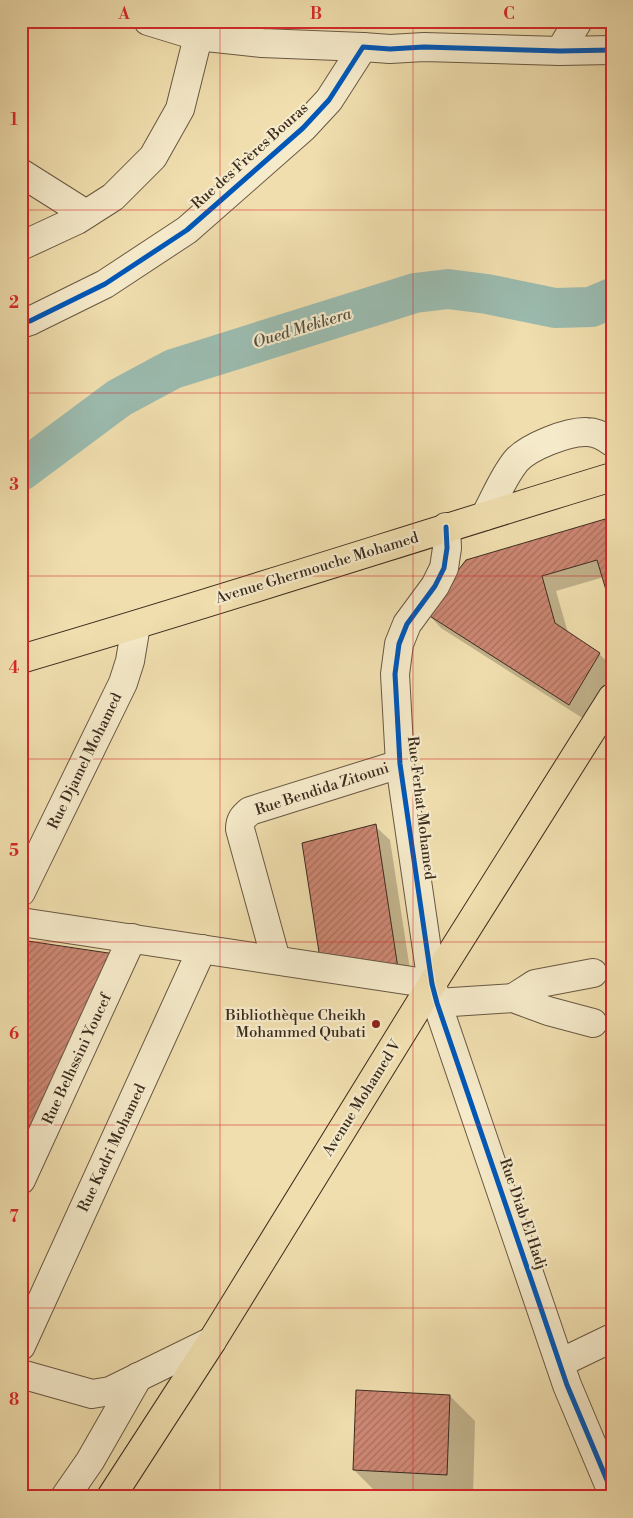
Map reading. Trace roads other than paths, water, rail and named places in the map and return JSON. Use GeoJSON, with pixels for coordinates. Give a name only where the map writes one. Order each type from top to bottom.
{"type":"FeatureCollection","features":[{"type":"Feature","properties":{"kind":"main road","name":"Avenue Ghermouche Mohamed"},"geometry":{"type":"LineString","coordinates":[[21,659],[612,477]]}},
{"type":"Feature","properties":{"kind":"main road","name":"Avenue Mohamed V"},"geometry":{"type":"LineString","coordinates":[[110,1497],[435,993],[612,698]]}},
{"type":"Feature","properties":{"kind":"street"},"geometry":{"type":"LineString","coordinates":[[148,21],[199,28],[262,43],[390,48],[612,50]]}},
{"type":"Feature","properties":{"kind":"street"},"geometry":{"type":"LineString","coordinates":[[560,50],[578,21]]}},
{"type":"Feature","properties":{"kind":"street"},"geometry":{"type":"LineString","coordinates":[[21,246],[86,214],[113,197],[153,157],[180,109],[199,28]]}},
{"type":"Feature","properties":{"kind":"street","name":"Rue des Frères Bouras"},"geometry":{"type":"LineString","coordinates":[[21,324],[105,284],[187,230],[303,128],[329,100],[363,47]]}},
{"type":"Feature","properties":{"kind":"street"},"geometry":{"type":"LineString","coordinates":[[21,172],[86,214]]}},
{"type":"Feature","properties":{"kind":"street"},"geometry":{"type":"LineString","coordinates":[[485,516],[517,461],[536,446],[568,435],[587,432],[606,437],[612,442]]}},
{"type":"Feature","properties":{"kind":"street","name":"Rue Ferhat Mohamed"},"geometry":{"type":"LineString","coordinates":[[435,993],[400,764],[395,674],[399,644],[407,624],[435,586],[444,568],[447,548],[446,527]]}},
{"type":"Feature","properties":{"kind":"street","name":"Rue Djamel Mohamed"},"geometry":{"type":"LineString","coordinates":[[21,892],[123,683],[130,661],[136,625]]}},
{"type":"Feature","properties":{"kind":"street","name":"Rue Bendida Zitouni"},"geometry":{"type":"LineString","coordinates":[[276,960],[240,829],[240,822],[243,817],[250,811],[400,764]]}},
{"type":"Feature","properties":{"kind":"street"},"geometry":{"type":"LineString","coordinates":[[21,922],[276,960],[435,993],[513,998],[548,1011],[593,1023]]}},
{"type":"Feature","properties":{"kind":"street","name":"Rue Belhssini Youcef"},"geometry":{"type":"LineString","coordinates":[[21,1180],[132,938]]}},
{"type":"Feature","properties":{"kind":"street","name":"Rue Kadri Mohamed"},"geometry":{"type":"LineString","coordinates":[[21,1346],[202,949]]}},
{"type":"Feature","properties":{"kind":"street"},"geometry":{"type":"LineString","coordinates":[[513,998],[535,984],[593,972]]}},
{"type":"Feature","properties":{"kind":"street","name":"Rue Diab El Hadj"},"geometry":{"type":"LineString","coordinates":[[435,993],[573,1400],[612,1492]]}},
{"type":"Feature","properties":{"kind":"street"},"geometry":{"type":"LineString","coordinates":[[560,1363],[612,1338]]}},
{"type":"Feature","properties":{"kind":"street"},"geometry":{"type":"LineString","coordinates":[[21,1374],[92,1394],[110,1391],[212,1341]]}},
{"type":"Feature","properties":{"kind":"street"},"geometry":{"type":"LineString","coordinates":[[65,1497],[90,1461],[138,1377]]}},
{"type":"Feature","properties":{"kind":"waterway","name":"Oued Mekkera"},"geometry":{"type":"LineString","coordinates":[[21,471],[119,398],[173,369],[415,293],[448,289],[487,294],[555,308],[591,307],[612,298]]}},
{"type":"Feature","properties":{"kind":"place","name":"Bibliothèque Cheikh Mohammed Qubati"},"geometry":{"type":"Point","coordinates":[376,1024]}}]}
